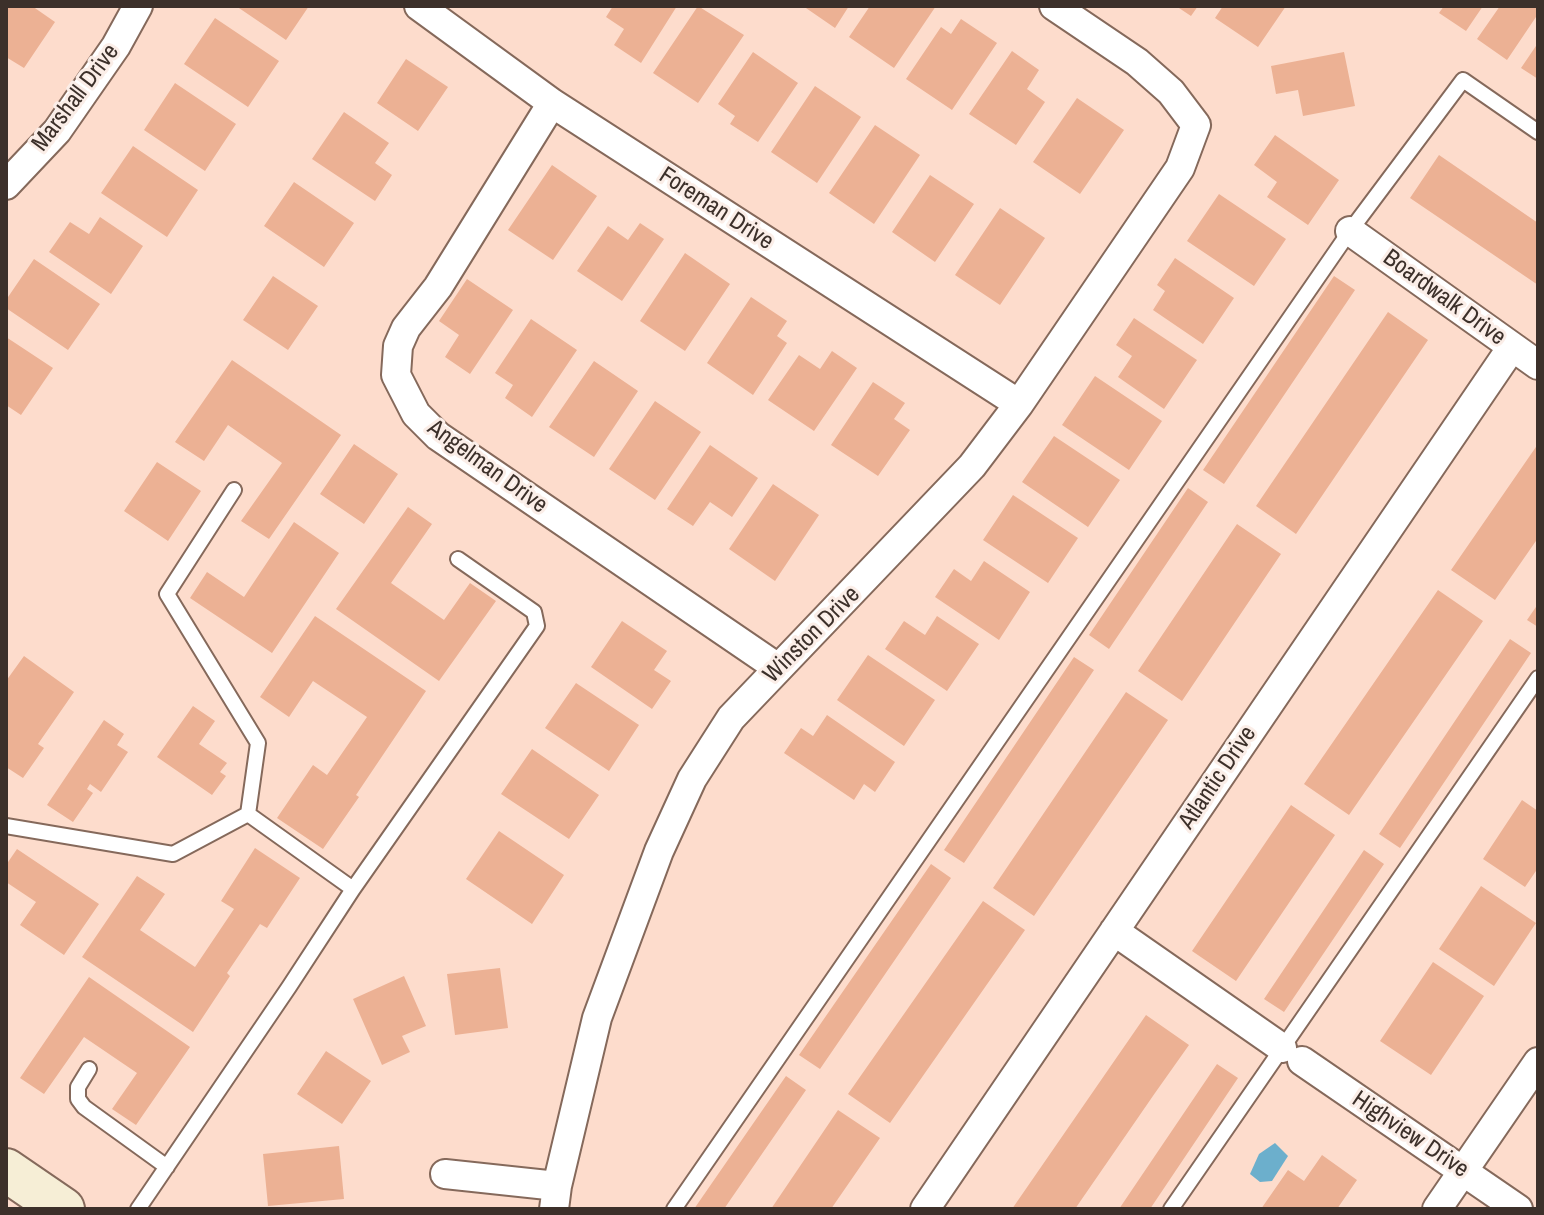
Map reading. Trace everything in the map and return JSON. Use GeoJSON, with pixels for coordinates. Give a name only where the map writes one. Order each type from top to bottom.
{"type":"FeatureCollection","features":[{"type":"Feature","properties":{"kind":"main road"},"geometry":{"type":"LineString","coordinates":[[6,1170],[63,1209]]}},
{"type":"Feature","properties":{"kind":"street","name":"Marshall Drive"},"geometry":{"type":"LineString","coordinates":[[6,185],[57,131],[116,46],[138,6]]}},
{"type":"Feature","properties":{"kind":"street","name":"Foreman Drive"},"geometry":{"type":"LineString","coordinates":[[419,6],[552,103],[1019,404]]}},
{"type":"Feature","properties":{"kind":"street","name":"Winston Drive"},"geometry":{"type":"LineString","coordinates":[[555,1198],[597,1018],[659,851],[692,779],[731,718],[939,504],[972,466],[1019,404],[1180,168],[1196,125],[1171,92],[1137,62],[1054,6]]}},
{"type":"Feature","properties":{"kind":"street","name":"Angelman Drive"},"geometry":{"type":"LineString","coordinates":[[552,103],[438,287],[426,298],[406,328],[398,346],[396,375],[416,414],[438,436],[778,668]]}},
{"type":"Feature","properties":{"kind":"street","name":"Boardwalk Drive"},"geometry":{"type":"LineString","coordinates":[[1350,231],[1538,365]]}},
{"type":"Feature","properties":{"kind":"street","name":"Atlantic Drive"},"geometry":{"type":"LineString","coordinates":[[925,1209],[1512,347]]}},
{"type":"Feature","properties":{"kind":"street","name":"Highview Drive"},"geometry":{"type":"LineString","coordinates":[[1114,931],[1518,1209]]}},
{"type":"Feature","properties":{"kind":"street"},"geometry":{"type":"LineString","coordinates":[[1437,1209],[1538,1062]]}},
{"type":"Feature","properties":{"kind":"street"},"geometry":{"type":"LineString","coordinates":[[445,1174],[555,1198]]}},
{"type":"Feature","properties":{"kind":"lane"},"geometry":{"type":"LineString","coordinates":[[674,1209],[1350,231],[1463,80],[1538,132]]}},
{"type":"Feature","properties":{"kind":"lane"},"geometry":{"type":"LineString","coordinates":[[234,490],[167,594],[258,743],[248,814]]}},
{"type":"Feature","properties":{"kind":"lane"},"geometry":{"type":"LineString","coordinates":[[138,1209],[353,889],[537,626],[534,612],[458,559]]}},
{"type":"Feature","properties":{"kind":"lane"},"geometry":{"type":"LineString","coordinates":[[1171,1209],[1292,1055],[1538,678]]}},
{"type":"Feature","properties":{"kind":"lane"},"geometry":{"type":"LineString","coordinates":[[6,826],[173,854],[248,814]]}},
{"type":"Feature","properties":{"kind":"lane"},"geometry":{"type":"LineString","coordinates":[[248,814],[353,889]]}},
{"type":"Feature","properties":{"kind":"lane"},"geometry":{"type":"LineString","coordinates":[[89,1069],[78,1087],[78,1099],[84,1107],[167,1167]]}},
{"type":"Feature","properties":{"kind":"water"},"geometry":{"type":"Polygon","coordinates":[[[1275,1143],[1288,1156],[1272,1181],[1260,1182],[1250,1174],[1259,1154],[1275,1143]]]}},
{"type":"Feature","properties":{"kind":"building"},"geometry":{"type":"Polygon","coordinates":[[[6,6],[32,6],[55,22],[24,68],[6,57],[6,6]]]}},
{"type":"Feature","properties":{"kind":"building"},"geometry":{"type":"Polygon","coordinates":[[[236,6],[309,6],[286,40],[236,6]]]}},
{"type":"Feature","properties":{"kind":"building"},"geometry":{"type":"Polygon","coordinates":[[[613,6],[677,6],[641,63],[614,45],[624,29],[606,17],[613,6]]]}},
{"type":"Feature","properties":{"kind":"building"},"geometry":{"type":"Polygon","coordinates":[[[698,6],[744,35],[698,103],[653,73],[698,6]]]}},
{"type":"Feature","properties":{"kind":"building"},"geometry":{"type":"Polygon","coordinates":[[[803,6],[849,6],[835,28],[803,6]]]}},
{"type":"Feature","properties":{"kind":"building"},"geometry":{"type":"Polygon","coordinates":[[[870,6],[936,6],[894,68],[849,37],[870,6]]]}},
{"type":"Feature","properties":{"kind":"building"},"geometry":{"type":"Polygon","coordinates":[[[1176,6],[1198,6],[1191,16],[1176,6]]]}},
{"type":"Feature","properties":{"kind":"building"},"geometry":{"type":"Polygon","coordinates":[[[1223,6],[1286,6],[1258,47],[1215,18],[1223,6]]]}},
{"type":"Feature","properties":{"kind":"building"},"geometry":{"type":"Polygon","coordinates":[[[1444,6],[1483,6],[1466,31],[1439,13],[1444,6]]]}},
{"type":"Feature","properties":{"kind":"building"},"geometry":{"type":"Polygon","coordinates":[[[1500,6],[1538,6],[1538,14],[1507,60],[1477,39],[1500,6]]]}},
{"type":"Feature","properties":{"kind":"building"},"geometry":{"type":"Polygon","coordinates":[[[215,18],[279,61],[248,107],[184,64],[215,18]]]}},
{"type":"Feature","properties":{"kind":"building"},"geometry":{"type":"Polygon","coordinates":[[[961,19],[997,43],[952,110],[906,79],[941,27],[951,34],[961,19]]]}},
{"type":"Feature","properties":{"kind":"building"},"geometry":{"type":"Polygon","coordinates":[[[1538,43],[1538,79],[1521,68],[1538,43]]]}},
{"type":"Feature","properties":{"kind":"building"},"geometry":{"type":"Polygon","coordinates":[[[1012,51],[1039,70],[1027,89],[1045,102],[1016,145],[969,114],[1012,51]]]}},
{"type":"Feature","properties":{"kind":"building"},"geometry":{"type":"Polygon","coordinates":[[[753,52],[798,83],[758,142],[730,124],[735,116],[718,104],[753,52]]]}},
{"type":"Feature","properties":{"kind":"building"},"geometry":{"type":"Polygon","coordinates":[[[1344,52],[1355,106],[1303,116],[1298,90],[1276,94],[1271,66],[1344,52]]]}},
{"type":"Feature","properties":{"kind":"building"},"geometry":{"type":"Polygon","coordinates":[[[406,59],[448,87],[418,131],[377,103],[406,59]]]}},
{"type":"Feature","properties":{"kind":"building"},"geometry":{"type":"Polygon","coordinates":[[[175,83],[236,124],[205,171],[144,130],[175,83]]]}},
{"type":"Feature","properties":{"kind":"building"},"geometry":{"type":"Polygon","coordinates":[[[815,86],[861,117],[817,183],[771,152],[815,86]]]}},
{"type":"Feature","properties":{"kind":"building"},"geometry":{"type":"Polygon","coordinates":[[[1077,98],[1124,130],[1080,194],[1033,162],[1077,98]]]}},
{"type":"Feature","properties":{"kind":"building"},"geometry":{"type":"Polygon","coordinates":[[[344,112],[389,143],[375,163],[392,175],[375,201],[312,159],[344,112]]]}},
{"type":"Feature","properties":{"kind":"building"},"geometry":{"type":"Polygon","coordinates":[[[875,125],[920,155],[874,224],[829,193],[875,125]]]}},
{"type":"Feature","properties":{"kind":"building"},"geometry":{"type":"Polygon","coordinates":[[[1275,135],[1339,180],[1308,225],[1267,197],[1277,182],[1254,165],[1275,135]]]}},
{"type":"Feature","properties":{"kind":"building"},"geometry":{"type":"Polygon","coordinates":[[[133,146],[198,190],[167,237],[101,193],[133,146]]]}},
{"type":"Feature","properties":{"kind":"building"},"geometry":{"type":"Polygon","coordinates":[[[1439,155],[1538,223],[1538,285],[1410,198],[1439,155]]]}},
{"type":"Feature","properties":{"kind":"building"},"geometry":{"type":"Polygon","coordinates":[[[552,165],[597,196],[553,260],[508,230],[552,165]]]}},
{"type":"Feature","properties":{"kind":"building"},"geometry":{"type":"Polygon","coordinates":[[[930,175],[974,204],[935,262],[892,232],[930,175]]]}},
{"type":"Feature","properties":{"kind":"building"},"geometry":{"type":"Polygon","coordinates":[[[294,182],[354,223],[324,267],[264,226],[294,182]]]}},
{"type":"Feature","properties":{"kind":"building"},"geometry":{"type":"Polygon","coordinates":[[[1219,194],[1286,239],[1254,286],[1187,241],[1219,194]]]}},
{"type":"Feature","properties":{"kind":"building"},"geometry":{"type":"Polygon","coordinates":[[[1000,208],[1045,238],[1000,305],[955,275],[1000,208]]]}},
{"type":"Feature","properties":{"kind":"building"},"geometry":{"type":"Polygon","coordinates":[[[100,217],[143,246],[111,294],[49,252],[70,222],[89,234],[100,217]]]}},
{"type":"Feature","properties":{"kind":"building"},"geometry":{"type":"Polygon","coordinates":[[[640,223],[664,239],[622,301],[577,271],[608,226],[628,240],[640,223]]]}},
{"type":"Feature","properties":{"kind":"building"},"geometry":{"type":"Polygon","coordinates":[[[685,253],[730,284],[685,351],[640,321],[685,253]]]}},
{"type":"Feature","properties":{"kind":"building"},"geometry":{"type":"Polygon","coordinates":[[[1175,258],[1234,298],[1203,344],[1153,310],[1165,291],[1157,285],[1175,258]]]}},
{"type":"Feature","properties":{"kind":"building"},"geometry":{"type":"Polygon","coordinates":[[[34,259],[100,304],[68,350],[6,308],[6,300],[34,259]]]}},
{"type":"Feature","properties":{"kind":"building"},"geometry":{"type":"Polygon","coordinates":[[[273,276],[318,306],[288,350],[243,320],[273,276]]]}},
{"type":"Feature","properties":{"kind":"building"},"geometry":{"type":"Polygon","coordinates":[[[1334,276],[1355,290],[1224,484],[1203,470],[1334,276]]]}},
{"type":"Feature","properties":{"kind":"building"},"geometry":{"type":"Polygon","coordinates":[[[467,279],[513,310],[470,374],[445,357],[459,335],[439,321],[467,279]]]}},
{"type":"Feature","properties":{"kind":"building"},"geometry":{"type":"Polygon","coordinates":[[[751,297],[787,321],[777,336],[787,343],[753,395],[707,363],[751,297]]]}},
{"type":"Feature","properties":{"kind":"building"},"geometry":{"type":"Polygon","coordinates":[[[1388,312],[1428,340],[1296,534],[1256,506],[1388,312]]]}},
{"type":"Feature","properties":{"kind":"building"},"geometry":{"type":"Polygon","coordinates":[[[1134,318],[1197,360],[1164,409],[1118,377],[1132,356],[1116,345],[1134,318]]]}},
{"type":"Feature","properties":{"kind":"building"},"geometry":{"type":"Polygon","coordinates":[[[531,319],[577,350],[532,417],[505,398],[513,385],[495,373],[531,319]]]}},
{"type":"Feature","properties":{"kind":"building"},"geometry":{"type":"Polygon","coordinates":[[[6,337],[53,368],[21,415],[6,405],[6,337]]]}},
{"type":"Feature","properties":{"kind":"building"},"geometry":{"type":"Polygon","coordinates":[[[832,351],[857,368],[814,431],[768,400],[799,355],[820,369],[832,351]]]}},
{"type":"Feature","properties":{"kind":"building"},"geometry":{"type":"Polygon","coordinates":[[[232,360],[341,435],[269,539],[241,521],[282,463],[228,425],[204,461],[175,442],[232,360]]]}},
{"type":"Feature","properties":{"kind":"building"},"geometry":{"type":"Polygon","coordinates":[[[594,361],[638,391],[594,457],[549,427],[594,361]]]}},
{"type":"Feature","properties":{"kind":"building"},"geometry":{"type":"Polygon","coordinates":[[[1095,376],[1162,421],[1129,470],[1062,425],[1095,376]]]}},
{"type":"Feature","properties":{"kind":"building"},"geometry":{"type":"Polygon","coordinates":[[[873,382],[905,403],[894,419],[910,430],[878,476],[831,445],[873,382]]]}},
{"type":"Feature","properties":{"kind":"building"},"geometry":{"type":"Polygon","coordinates":[[[655,401],[701,432],[655,500],[609,469],[655,401]]]}},
{"type":"Feature","properties":{"kind":"building"},"geometry":{"type":"Polygon","coordinates":[[[1054,436],[1120,480],[1088,527],[1022,482],[1054,436]]]}},
{"type":"Feature","properties":{"kind":"building"},"geometry":{"type":"Polygon","coordinates":[[[354,444],[398,474],[364,524],[320,494],[354,444]]]}},
{"type":"Feature","properties":{"kind":"building"},"geometry":{"type":"Polygon","coordinates":[[[1538,444],[1538,538],[1495,600],[1451,570],[1538,444]]]}},
{"type":"Feature","properties":{"kind":"building"},"geometry":{"type":"Polygon","coordinates":[[[710,445],[758,478],[732,517],[710,502],[693,526],[667,509],[710,445]]]}},
{"type":"Feature","properties":{"kind":"building"},"geometry":{"type":"Polygon","coordinates":[[[157,462],[201,491],[168,541],[124,511],[157,462]]]}},
{"type":"Feature","properties":{"kind":"building"},"geometry":{"type":"Polygon","coordinates":[[[773,484],[819,515],[775,581],[729,549],[773,484]]]}},
{"type":"Feature","properties":{"kind":"building"},"geometry":{"type":"Polygon","coordinates":[[[1188,488],[1208,502],[1109,649],[1089,635],[1188,488]]]}},
{"type":"Feature","properties":{"kind":"building"},"geometry":{"type":"Polygon","coordinates":[[[1013,495],[1078,538],[1048,583],[983,540],[1013,495]]]}},
{"type":"Feature","properties":{"kind":"building"},"geometry":{"type":"Polygon","coordinates":[[[408,507],[432,524],[391,583],[444,620],[470,583],[496,601],[439,681],[336,609],[408,507]]]}},
{"type":"Feature","properties":{"kind":"building"},"geometry":{"type":"Polygon","coordinates":[[[294,522],[339,553],[272,653],[190,598],[207,572],[244,597],[294,522]]]}},
{"type":"Feature","properties":{"kind":"building"},"geometry":{"type":"Polygon","coordinates":[[[1237,524],[1281,554],[1182,701],[1138,671],[1237,524]]]}},
{"type":"Feature","properties":{"kind":"building"},"geometry":{"type":"Polygon","coordinates":[[[984,561],[1030,592],[999,640],[935,597],[954,569],[971,581],[984,561]]]}},
{"type":"Feature","properties":{"kind":"building"},"geometry":{"type":"Polygon","coordinates":[[[1438,590],[1483,621],[1349,815],[1304,784],[1438,590]]]}},
{"type":"Feature","properties":{"kind":"building"},"geometry":{"type":"Polygon","coordinates":[[[1538,604],[1538,627],[1527,620],[1538,604]]]}},
{"type":"Feature","properties":{"kind":"building"},"geometry":{"type":"Polygon","coordinates":[[[315,616],[426,691],[323,849],[277,818],[313,765],[327,775],[367,717],[313,681],[289,717],[260,697],[315,616]]]}},
{"type":"Feature","properties":{"kind":"building"},"geometry":{"type":"Polygon","coordinates":[[[937,616],[979,644],[947,691],[885,649],[904,621],[925,635],[937,616]]]}},
{"type":"Feature","properties":{"kind":"building"},"geometry":{"type":"Polygon","coordinates":[[[622,621],[667,651],[654,670],[671,681],[652,709],[591,667],[622,621]]]}},
{"type":"Feature","properties":{"kind":"building"},"geometry":{"type":"Polygon","coordinates":[[[1510,639],[1531,653],[1400,848],[1379,834],[1510,639]]]}},
{"type":"Feature","properties":{"kind":"building"},"geometry":{"type":"Polygon","coordinates":[[[868,655],[935,700],[904,746],[837,700],[868,655]]]}},
{"type":"Feature","properties":{"kind":"building"},"geometry":{"type":"Polygon","coordinates":[[[24,656],[74,692],[38,744],[44,748],[23,778],[6,767],[6,681],[24,656]]]}},
{"type":"Feature","properties":{"kind":"building"},"geometry":{"type":"Polygon","coordinates":[[[1074,657],[1094,670],[964,863],[944,850],[1074,657]]]}},
{"type":"Feature","properties":{"kind":"building"},"geometry":{"type":"Polygon","coordinates":[[[576,683],[639,725],[609,771],[545,728],[576,683]]]}},
{"type":"Feature","properties":{"kind":"building"},"geometry":{"type":"Polygon","coordinates":[[[1126,692],[1168,720],[1034,916],[993,888],[1126,692]]]}},
{"type":"Feature","properties":{"kind":"building"},"geometry":{"type":"Polygon","coordinates":[[[193,706],[215,721],[199,744],[227,763],[220,772],[226,776],[212,795],[157,757],[193,706]]]}},
{"type":"Feature","properties":{"kind":"building"},"geometry":{"type":"Polygon","coordinates":[[[827,715],[895,762],[875,792],[864,784],[854,800],[784,753],[801,728],[813,736],[827,715]]]}},
{"type":"Feature","properties":{"kind":"building"},"geometry":{"type":"Polygon","coordinates":[[[104,720],[124,734],[117,745],[128,752],[101,792],[90,784],[87,789],[93,793],[73,822],[47,805],[104,720]]]}},
{"type":"Feature","properties":{"kind":"building"},"geometry":{"type":"Polygon","coordinates":[[[532,749],[599,795],[569,839],[501,794],[532,749]]]}},
{"type":"Feature","properties":{"kind":"building"},"geometry":{"type":"Polygon","coordinates":[[[1522,800],[1538,811],[1538,868],[1525,887],[1483,859],[1522,800]]]}},
{"type":"Feature","properties":{"kind":"building"},"geometry":{"type":"Polygon","coordinates":[[[1291,805],[1335,835],[1236,981],[1192,951],[1291,805]]]}},
{"type":"Feature","properties":{"kind":"building"},"geometry":{"type":"Polygon","coordinates":[[[499,831],[564,875],[532,924],[466,879],[499,831]]]}},
{"type":"Feature","properties":{"kind":"building"},"geometry":{"type":"Polygon","coordinates":[[[255,848],[300,878],[267,928],[260,924],[193,1032],[82,957],[137,876],[165,894],[140,930],[195,967],[234,909],[221,901],[255,848]]]}},
{"type":"Feature","properties":{"kind":"building"},"geometry":{"type":"Polygon","coordinates":[[[17,849],[99,904],[64,955],[20,925],[36,902],[6,882],[6,865],[17,849]]]}},
{"type":"Feature","properties":{"kind":"building"},"geometry":{"type":"Polygon","coordinates":[[[1364,850],[1384,864],[1284,1012],[1264,999],[1364,850]]]}},
{"type":"Feature","properties":{"kind":"building"},"geometry":{"type":"Polygon","coordinates":[[[931,864],[951,878],[820,1069],[799,1055],[931,864]]]}},
{"type":"Feature","properties":{"kind":"building"},"geometry":{"type":"Polygon","coordinates":[[[1481,886],[1536,923],[1494,986],[1439,949],[1481,886]]]}},
{"type":"Feature","properties":{"kind":"building"},"geometry":{"type":"Polygon","coordinates":[[[983,901],[1025,930],[890,1123],[848,1094],[983,901]]]}},
{"type":"Feature","properties":{"kind":"building"},"geometry":{"type":"Polygon","coordinates":[[[1433,962],[1484,996],[1431,1075],[1380,1041],[1433,962]]]}},
{"type":"Feature","properties":{"kind":"building"},"geometry":{"type":"Polygon","coordinates":[[[500,968],[508,1028],[455,1035],[447,974],[500,968]]]}},
{"type":"Feature","properties":{"kind":"building"},"geometry":{"type":"Polygon","coordinates":[[[404,976],[426,1026],[402,1036],[410,1052],[382,1065],[353,999],[404,976]]]}},
{"type":"Feature","properties":{"kind":"building"},"geometry":{"type":"Polygon","coordinates":[[[89,977],[190,1047],[136,1125],[112,1109],[137,1073],[84,1037],[44,1094],[20,1078],[89,977]]]}},
{"type":"Feature","properties":{"kind":"building"},"geometry":{"type":"Polygon","coordinates":[[[1146,1015],[1189,1045],[1075,1209],[1012,1209],[1146,1015]]]}},
{"type":"Feature","properties":{"kind":"building"},"geometry":{"type":"Polygon","coordinates":[[[326,1051],[371,1081],[342,1124],[297,1094],[326,1051]]]}},
{"type":"Feature","properties":{"kind":"building"},"geometry":{"type":"Polygon","coordinates":[[[1217,1064],[1238,1078],[1150,1209],[1119,1209],[1217,1064]]]}},
{"type":"Feature","properties":{"kind":"building"},"geometry":{"type":"Polygon","coordinates":[[[786,1076],[806,1090],[724,1209],[694,1209],[786,1076]]]}},
{"type":"Feature","properties":{"kind":"building"},"geometry":{"type":"Polygon","coordinates":[[[838,1110],[880,1138],[831,1209],[771,1209],[838,1110]]]}},
{"type":"Feature","properties":{"kind":"building"},"geometry":{"type":"Polygon","coordinates":[[[339,1146],[344,1199],[268,1206],[263,1154],[339,1146]]]}},
{"type":"Feature","properties":{"kind":"building"},"geometry":{"type":"Polygon","coordinates":[[[1322,1155],[1357,1180],[1337,1209],[1261,1209],[1288,1170],[1304,1181],[1322,1155]]]}}]}
